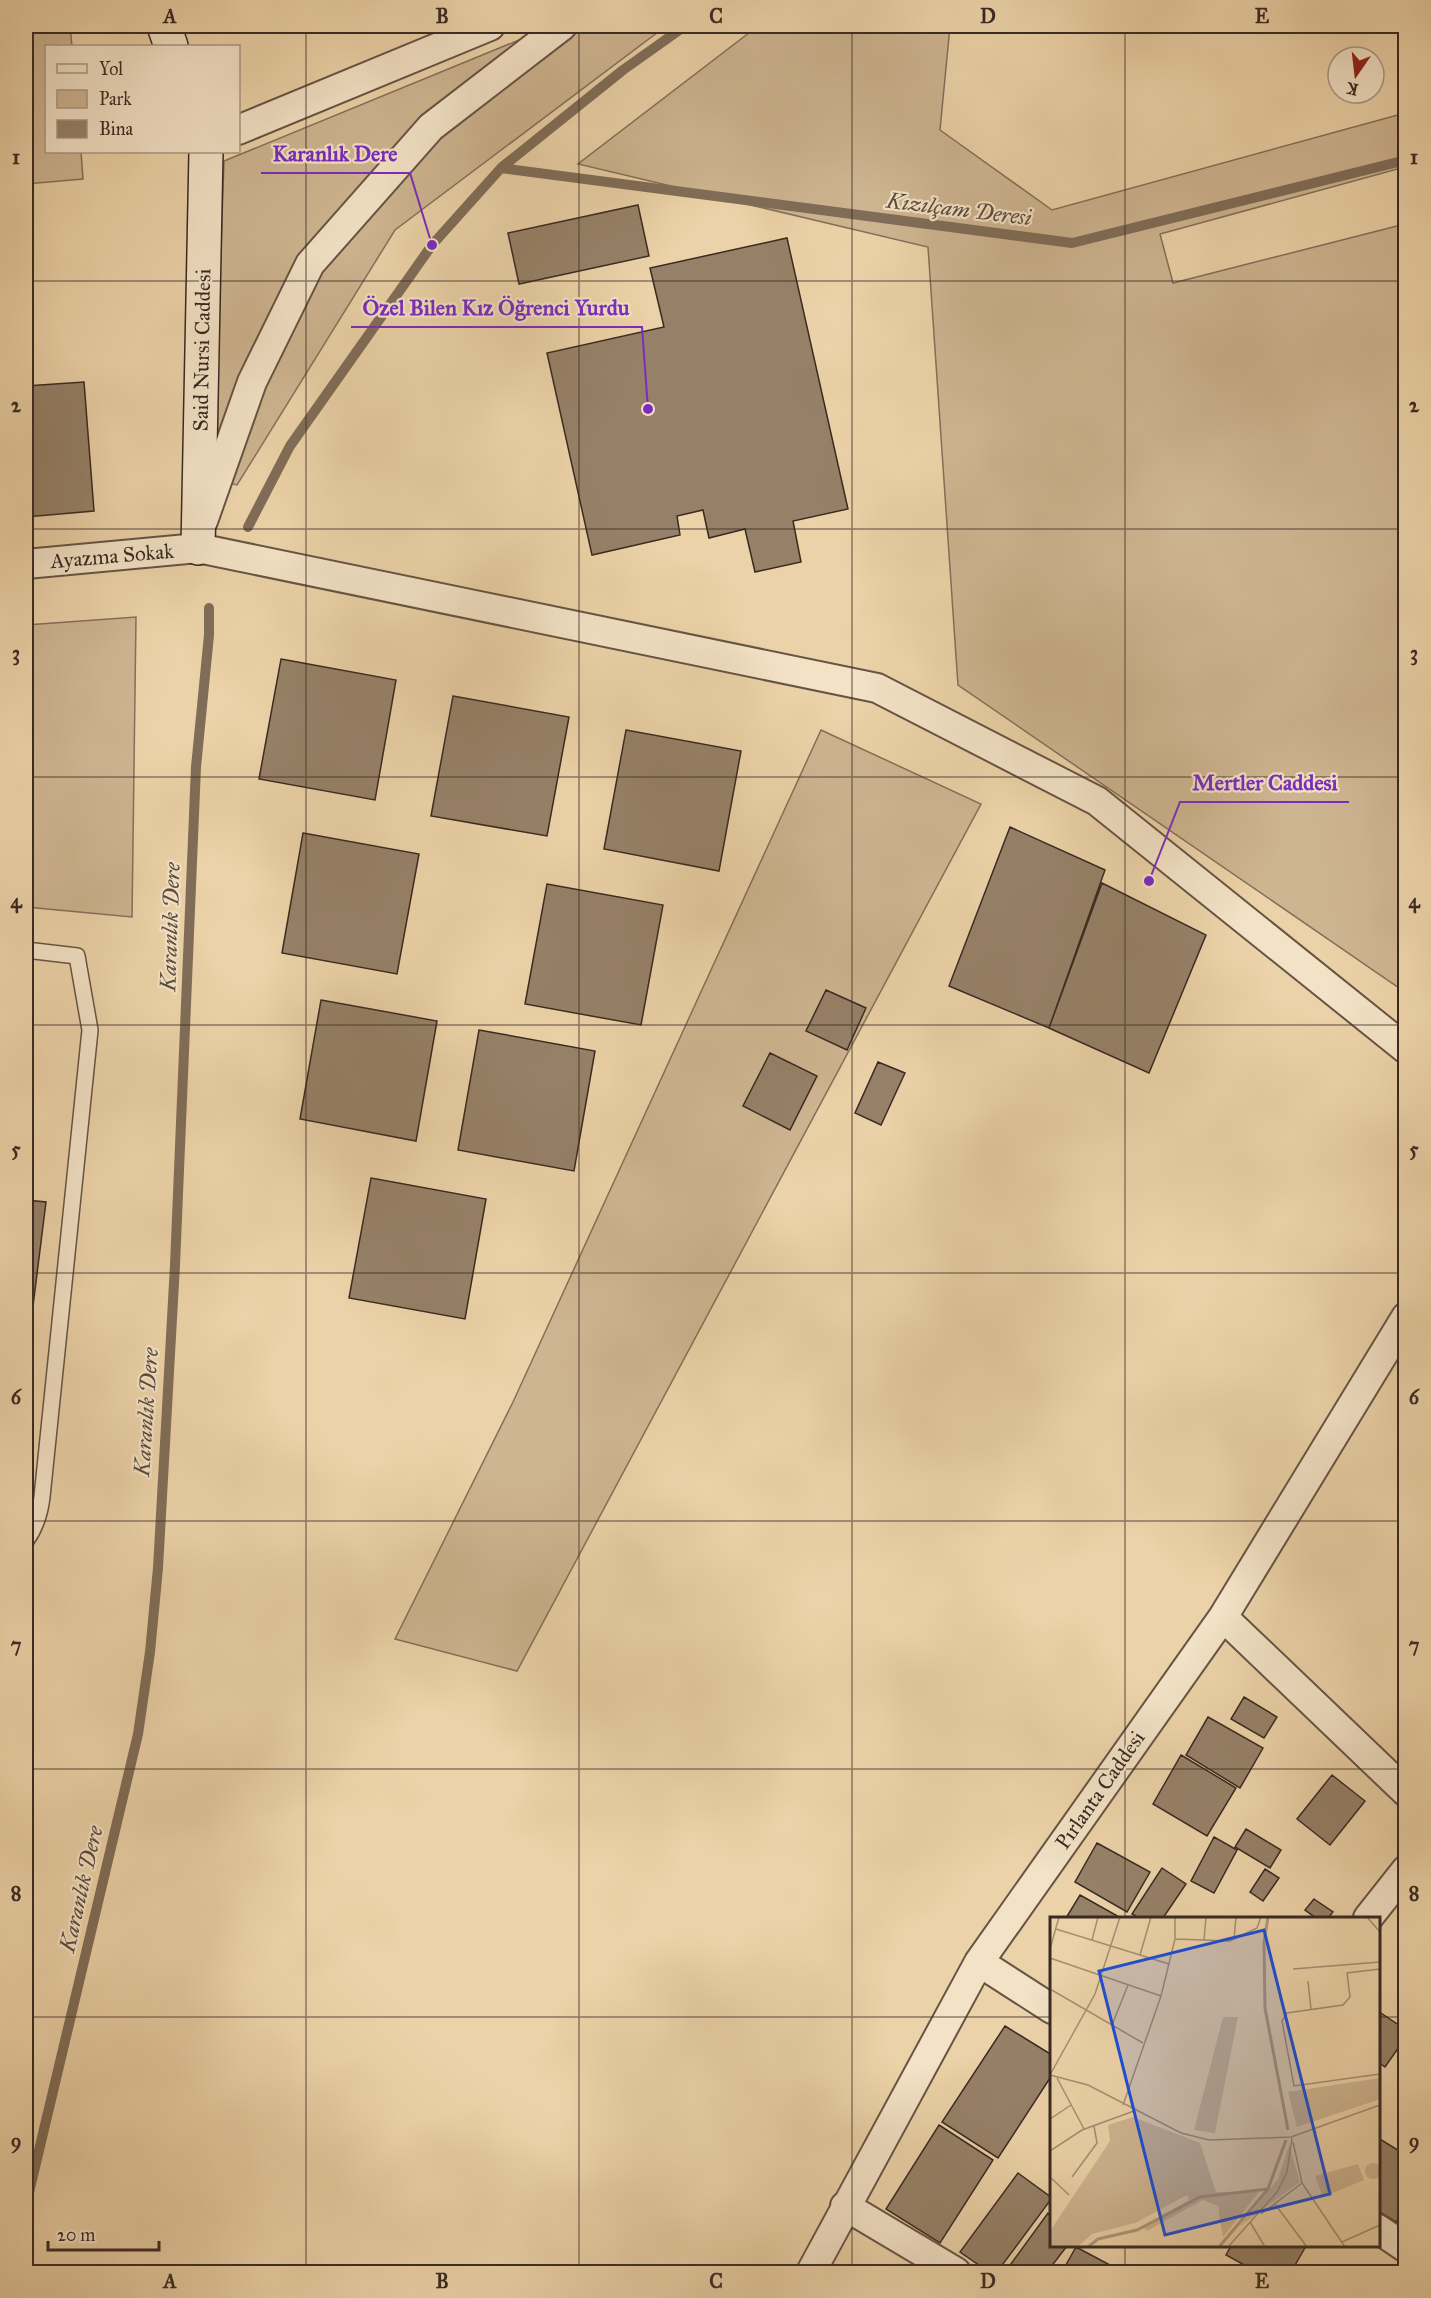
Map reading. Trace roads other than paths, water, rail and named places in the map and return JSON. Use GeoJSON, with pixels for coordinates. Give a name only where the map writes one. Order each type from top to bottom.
{"type":"FeatureCollection","features":[{"type":"Feature","properties":{"kind":"street"},"geometry":{"type":"LineString","coordinates":[[164,26],[171,45]]}},
{"type":"Feature","properties":{"kind":"street"},"geometry":{"type":"LineString","coordinates":[[199,541],[252,382],[310,264],[431,127],[562,26]]}},
{"type":"Feature","properties":{"kind":"street"},"geometry":{"type":"LineString","coordinates":[[240,129],[477,28]]}},
{"type":"Feature","properties":{"kind":"street","name":"Said Nursi Caddesi"},"geometry":{"type":"LineString","coordinates":[[199,541],[206,153]]}},
{"type":"Feature","properties":{"kind":"street","name":"Ayazma Sokak"},"geometry":{"type":"LineString","coordinates":[[26,564],[199,541],[877,688],[1097,801],[1406,1049]]}},
{"type":"Feature","properties":{"kind":"street","name":"Pırlanta Caddesi"},"geometry":{"type":"LineString","coordinates":[[811,2272],[979,1962],[1223,1617],[1406,1317]]}},
{"type":"Feature","properties":{"kind":"street"},"geometry":{"type":"LineString","coordinates":[[1223,1617],[1406,1792]]}},
{"type":"Feature","properties":{"kind":"street"},"geometry":{"type":"LineString","coordinates":[[1369,1917],[1406,1870]]}},
{"type":"Feature","properties":{"kind":"street"},"geometry":{"type":"LineString","coordinates":[[979,1962],[1050,2008]]}},
{"type":"Feature","properties":{"kind":"street"},"geometry":{"type":"LineString","coordinates":[[845,2206],[956,2272]]}},
{"type":"Feature","properties":{"kind":"street"},"geometry":{"type":"LineString","coordinates":[[1380,2230],[1406,2248]]}},
{"type":"Feature","properties":{"kind":"lane"},"geometry":{"type":"LineString","coordinates":[[26,950],[77,956],[90,1030],[42,1497],[39,1515],[26,1541]]}},
{"type":"Feature","properties":{"kind":"waterway","name":"Karanlık Dere"},"geometry":{"type":"LineString","coordinates":[[248,527],[290,446],[432,245],[501,168],[623,70],[685,26]]}},
{"type":"Feature","properties":{"kind":"waterway","name":"Kızılçam Deresi"},"geometry":{"type":"LineString","coordinates":[[501,168],[1072,243],[1406,160]]}},
{"type":"Feature","properties":{"kind":"waterway","name":"Karanlık Dere"},"geometry":{"type":"LineString","coordinates":[[26,2205],[138,1734],[150,1652],[158,1568],[175,1265],[196,767],[209,635],[209,608]]}},
{"type":"Feature","properties":{"kind":"place","name":"Karanlık Dere"},"geometry":{"type":"Point","coordinates":[432,245]}},
{"type":"Feature","properties":{"kind":"place","name":"Özel Bilen Kız Öğrenci Yurdu"},"geometry":{"type":"Point","coordinates":[648,409]}},
{"type":"Feature","properties":{"kind":"place","name":"Mertler Caddesi"},"geometry":{"type":"Point","coordinates":[1149,881]}}]}
